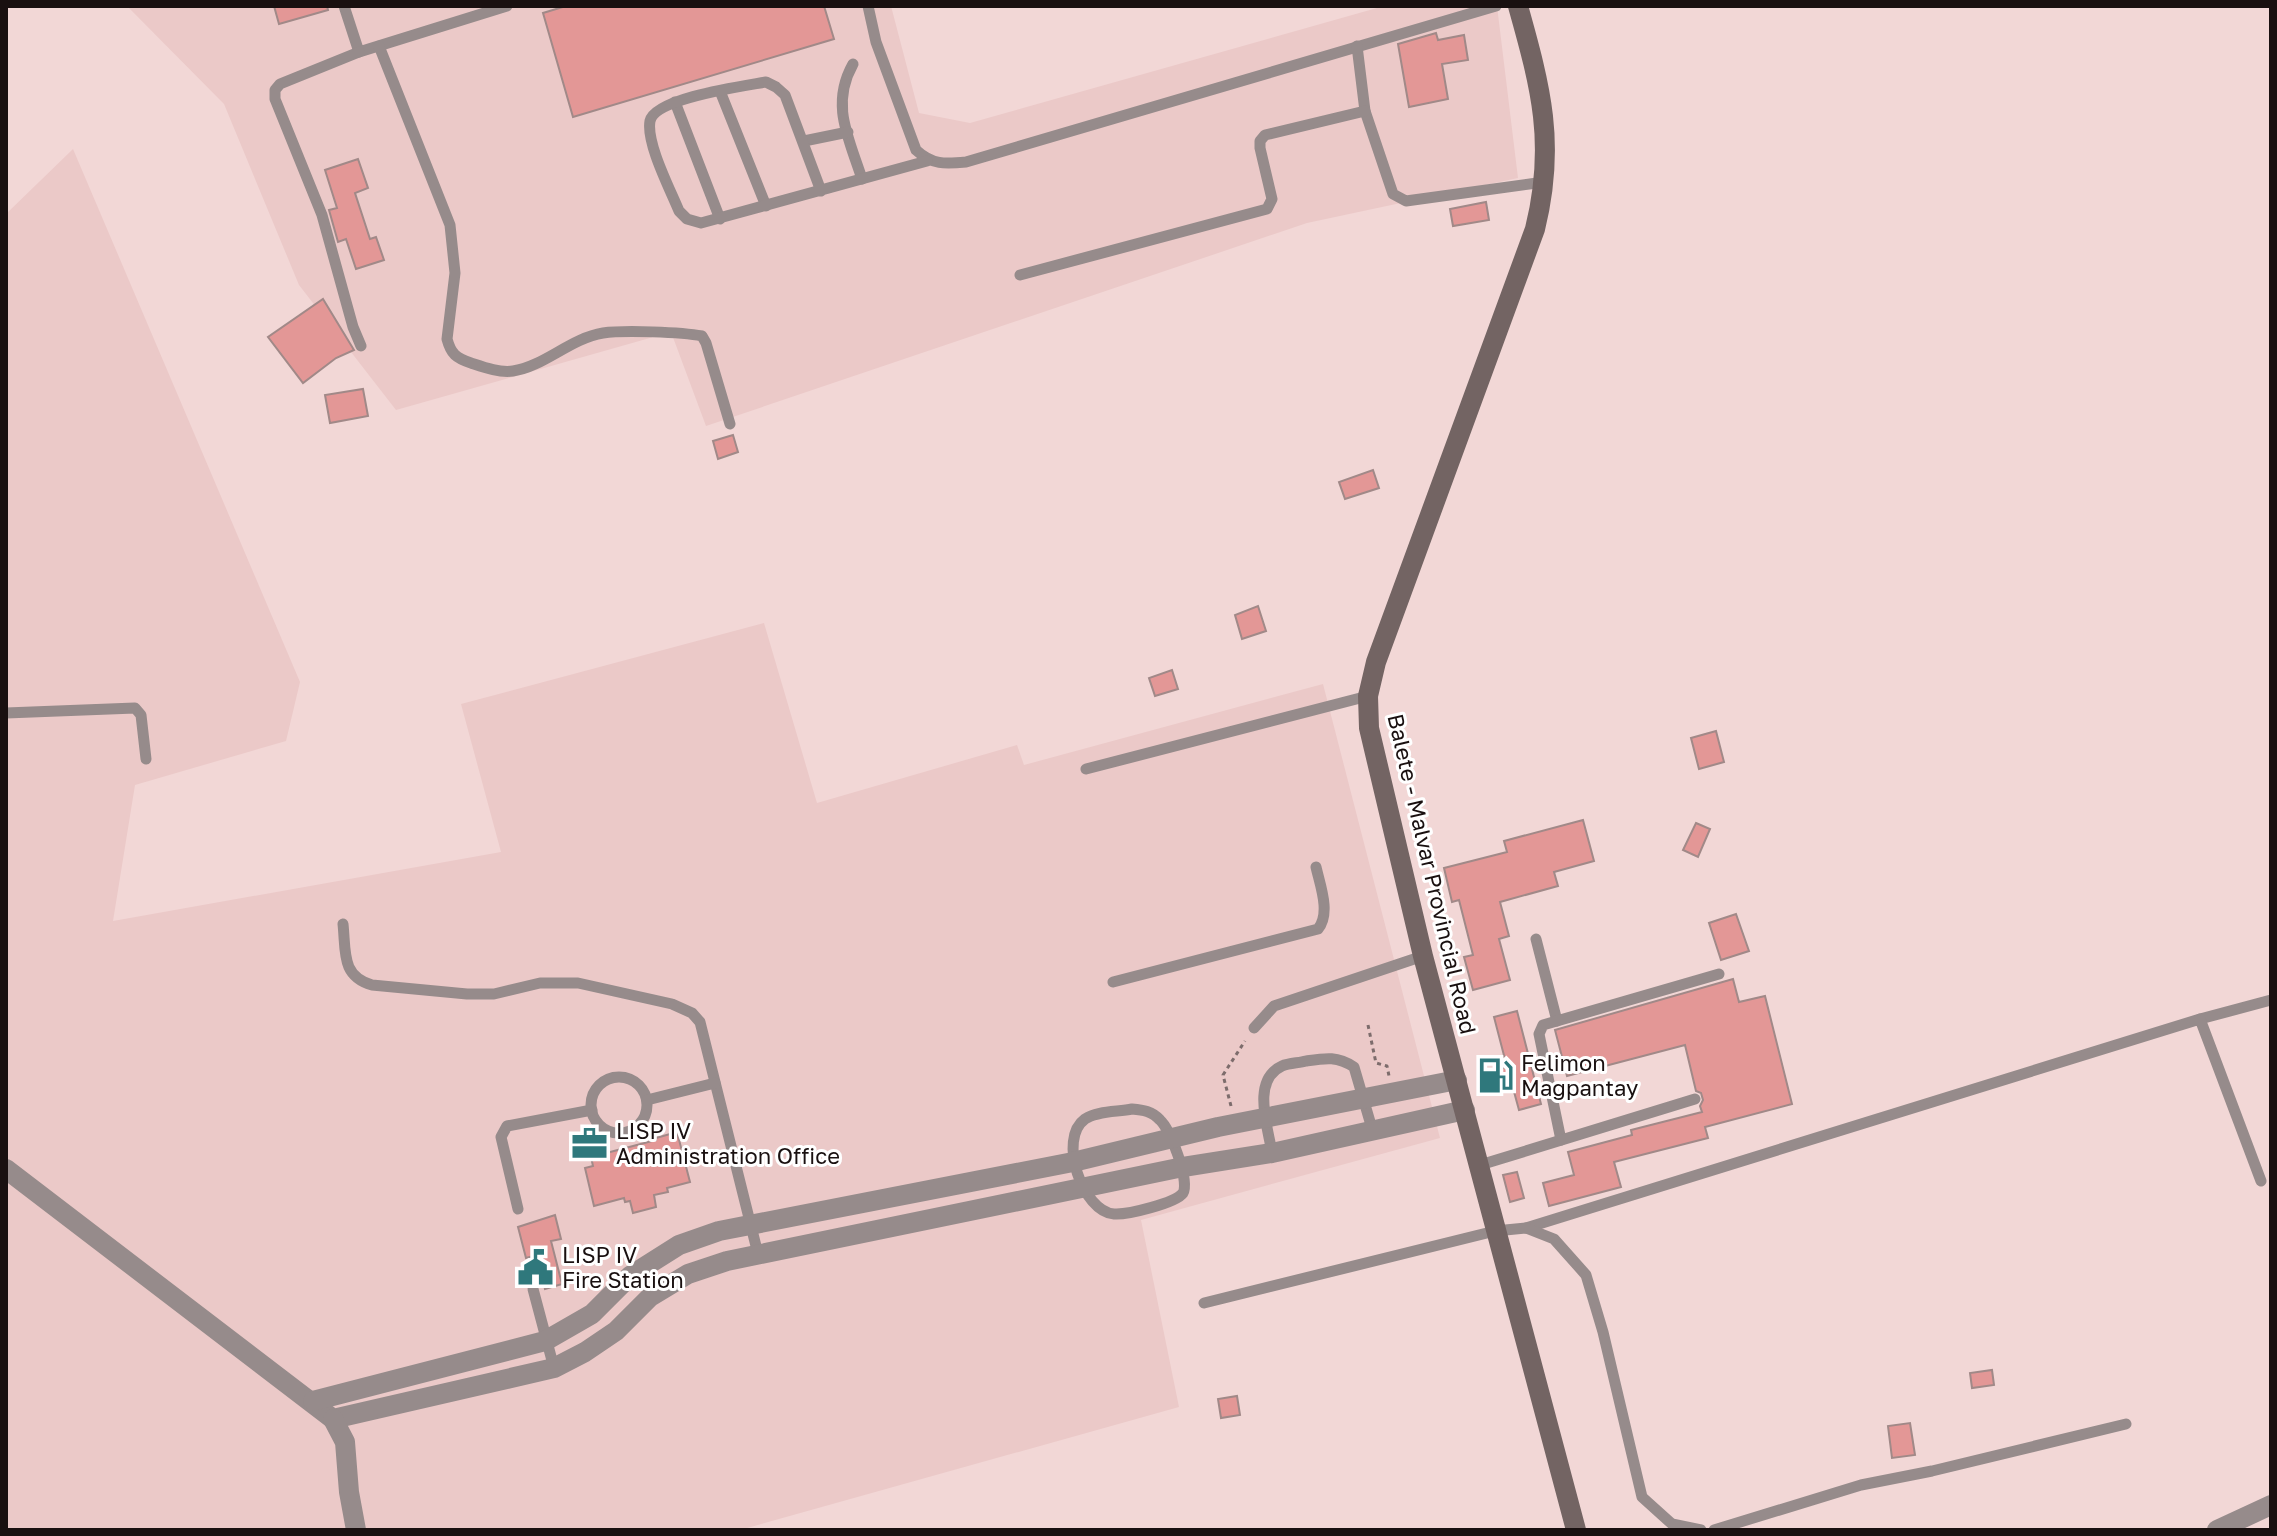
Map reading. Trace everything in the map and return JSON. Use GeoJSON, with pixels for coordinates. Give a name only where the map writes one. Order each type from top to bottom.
{"type":"FeatureCollection","features":[{"type":"Feature","properties":{"kind":"main road","name":"Balete - Malvar Provincial Road"},"geometry":{"type":"LineString","coordinates":[[1518,6],[1540,86],[1546,129],[1544,182],[1535,229],[1382,648],[1368,696],[1369,728],[1423,956],[1576,1530]]}},
{"type":"Feature","properties":{"kind":"street"},"geometry":{"type":"LineString","coordinates":[[313,1401],[545,1341],[592,1314],[630,1276],[679,1245],[719,1231],[1073,1162],[1235,1124],[1457,1080]]}},
{"type":"Feature","properties":{"kind":"street"},"geometry":{"type":"LineString","coordinates":[[333,1419],[554,1368],[616,1331],[650,1297],[688,1274],[758,1254],[1183,1167],[1272,1153],[1465,1110]]}},
{"type":"Feature","properties":{"kind":"street"},"geometry":{"type":"LineString","coordinates":[[6,1169],[333,1419],[345,1442],[356,1530]]}},
{"type":"Feature","properties":{"kind":"street"},"geometry":{"type":"LineString","coordinates":[[2217,1530],[2271,1505]]}},
{"type":"Feature","properties":{"kind":"lane"},"geometry":{"type":"LineString","coordinates":[[344,6],[359,52]]}},
{"type":"Feature","properties":{"kind":"lane"},"geometry":{"type":"LineString","coordinates":[[361,346],[322,215],[275,99],[275,90],[280,84],[359,52],[507,6]]}},
{"type":"Feature","properties":{"kind":"lane"},"geometry":{"type":"LineString","coordinates":[[868,6],[876,42],[906,124],[916,150],[927,161]]}},
{"type":"Feature","properties":{"kind":"lane"},"geometry":{"type":"LineString","coordinates":[[821,191],[785,95],[766,82],[675,102],[657,110],[650,120],[651,138],[679,211],[687,219],[701,223],[720,219],[821,191],[927,161],[942,164],[966,162],[1496,6]]}},
{"type":"Feature","properties":{"kind":"lane"},"geometry":{"type":"LineString","coordinates":[[379,46],[450,225],[455,273],[447,339],[449,349],[456,358],[486,368],[512,372],[577,341],[603,333],[702,336],[730,424]]}},
{"type":"Feature","properties":{"kind":"lane"},"geometry":{"type":"LineString","coordinates":[[1357,46],[1365,111],[1393,194],[1399,199],[1406,201],[1544,182]]}},
{"type":"Feature","properties":{"kind":"lane"},"geometry":{"type":"LineString","coordinates":[[853,64],[840,97],[862,179]]}},
{"type":"Feature","properties":{"kind":"lane"},"geometry":{"type":"LineString","coordinates":[[720,91],[766,206]]}},
{"type":"Feature","properties":{"kind":"lane"},"geometry":{"type":"LineString","coordinates":[[675,102],[720,219]]}},
{"type":"Feature","properties":{"kind":"lane"},"geometry":{"type":"LineString","coordinates":[[1020,275],[1267,209],[1272,199],[1260,148],[1260,141],[1265,135],[1365,111]]}},
{"type":"Feature","properties":{"kind":"lane"},"geometry":{"type":"LineString","coordinates":[[804,141],[848,132]]}},
{"type":"Feature","properties":{"kind":"lane"},"geometry":{"type":"LineString","coordinates":[[1086,769],[1368,696]]}},
{"type":"Feature","properties":{"kind":"lane"},"geometry":{"type":"LineString","coordinates":[[6,713],[135,708],[141,715],[146,759]]}},
{"type":"Feature","properties":{"kind":"lane"},"geometry":{"type":"LineString","coordinates":[[1113,982],[1318,929],[1324,922],[1325,911],[1316,867]]}},
{"type":"Feature","properties":{"kind":"lane"},"geometry":{"type":"LineString","coordinates":[[343,924],[349,971],[358,981],[372,985],[494,994],[540,983],[559,982],[605,989],[692,1013],[700,1022],[758,1254]]}},
{"type":"Feature","properties":{"kind":"lane"},"geometry":{"type":"LineString","coordinates":[[1536,939],[1557,1021]]}},
{"type":"Feature","properties":{"kind":"lane"},"geometry":{"type":"LineString","coordinates":[[1254,1028],[1274,1006],[1423,956]]}},
{"type":"Feature","properties":{"kind":"lane"},"geometry":{"type":"LineString","coordinates":[[1561,1140],[1539,1034],[1543,1025],[1719,974]]}},
{"type":"Feature","properties":{"kind":"lane"},"geometry":{"type":"LineString","coordinates":[[1204,1303],[1495,1231],[1526,1228],[2200,1019],[2271,1000]]}},
{"type":"Feature","properties":{"kind":"lane"},"geometry":{"type":"LineString","coordinates":[[2200,1019],[2261,1181]]}},
{"type":"Feature","properties":{"kind":"lane"},"geometry":{"type":"LineString","coordinates":[[1272,1153],[1263,1089],[1274,1071],[1283,1065],[1331,1057],[1344,1060],[1354,1067],[1373,1132]]}},
{"type":"Feature","properties":{"kind":"lane"},"geometry":{"type":"LineString","coordinates":[[615,1077],[636,1082],[647,1100],[647,1111],[642,1121],[624,1133],[603,1128],[592,1110],[592,1099],[597,1089],[615,1077]]}},
{"type":"Feature","properties":{"kind":"lane"},"geometry":{"type":"LineString","coordinates":[[647,1100],[715,1083]]}},
{"type":"Feature","properties":{"kind":"lane"},"geometry":{"type":"LineString","coordinates":[[1480,1165],[1695,1099]]}},
{"type":"Feature","properties":{"kind":"lane"},"geometry":{"type":"LineString","coordinates":[[518,1209],[501,1137],[503,1130],[507,1126],[592,1110]]}},
{"type":"Feature","properties":{"kind":"lane"},"geometry":{"type":"LineString","coordinates":[[1146,1110],[1163,1122],[1170,1139],[1183,1167],[1186,1183],[1183,1193],[1175,1201],[1117,1214],[1105,1212],[1085,1189],[1073,1162],[1072,1138],[1082,1121],[1092,1115],[1146,1110]]}},
{"type":"Feature","properties":{"kind":"lane"},"geometry":{"type":"LineString","coordinates":[[1526,1228],[1554,1239],[1586,1275],[1603,1332],[1642,1497],[1672,1524],[1701,1530]]}},
{"type":"Feature","properties":{"kind":"lane"},"geometry":{"type":"LineString","coordinates":[[533,1289],[554,1368]]}},
{"type":"Feature","properties":{"kind":"lane"},"geometry":{"type":"LineString","coordinates":[[1714,1530],[1861,1485],[2126,1424]]}},
{"type":"Feature","properties":{"kind":"path"},"geometry":{"type":"LineString","coordinates":[[1235,1124],[1223,1075],[1254,1028]]}},
{"type":"Feature","properties":{"kind":"shaded area"},"geometry":{"type":"Polygon","coordinates":[[[127,6],[891,6],[919,113],[970,123],[1384,6],[1497,6],[1518,178],[1307,223],[706,426],[671,332],[396,410],[299,285],[224,104],[127,6]]]}},
{"type":"Feature","properties":{"kind":"shaded area"},"geometry":{"type":"Polygon","coordinates":[[[73,149],[300,682],[286,741],[135,785],[113,921],[501,852],[461,704],[764,623],[817,803],[1017,745],[1024,765],[1323,684],[1440,1138],[1141,1220],[1179,1407],[740,1530],[6,1530],[6,214],[73,149]]]}},
{"type":"Feature","properties":{"kind":"building"},"geometry":{"type":"Polygon","coordinates":[[[274,6],[327,6],[328,10],[279,24],[274,6]]]}},
{"type":"Feature","properties":{"kind":"building"},"geometry":{"type":"Polygon","coordinates":[[[566,6],[824,6],[834,39],[573,117],[543,13],[566,6]]]}},
{"type":"Feature","properties":{"kind":"building"},"geometry":{"type":"Polygon","coordinates":[[[1436,33],[1438,40],[1464,35],[1468,60],[1442,64],[1448,99],[1409,107],[1398,44],[1436,33]]]}},
{"type":"Feature","properties":{"kind":"building"},"geometry":{"type":"Polygon","coordinates":[[[358,159],[368,188],[355,193],[370,239],[376,237],[384,260],[356,269],[346,239],[338,242],[329,210],[337,208],[325,170],[358,159]]]}},
{"type":"Feature","properties":{"kind":"building"},"geometry":{"type":"Polygon","coordinates":[[[1486,202],[1489,220],[1453,226],[1450,209],[1486,202]]]}},
{"type":"Feature","properties":{"kind":"building"},"geometry":{"type":"Polygon","coordinates":[[[323,299],[354,350],[336,358],[303,383],[268,337],[323,299]]]}},
{"type":"Feature","properties":{"kind":"building"},"geometry":{"type":"Polygon","coordinates":[[[363,389],[368,416],[330,423],[325,395],[363,389]]]}},
{"type":"Feature","properties":{"kind":"building"},"geometry":{"type":"Polygon","coordinates":[[[733,435],[738,452],[718,459],[713,441],[733,435]]]}},
{"type":"Feature","properties":{"kind":"building"},"geometry":{"type":"Polygon","coordinates":[[[1373,470],[1379,488],[1345,499],[1339,482],[1373,470]]]}},
{"type":"Feature","properties":{"kind":"building"},"geometry":{"type":"Polygon","coordinates":[[[1258,606],[1266,631],[1242,639],[1235,615],[1258,606]]]}},
{"type":"Feature","properties":{"kind":"building"},"geometry":{"type":"Polygon","coordinates":[[[1172,670],[1178,689],[1155,696],[1149,678],[1172,670]]]}},
{"type":"Feature","properties":{"kind":"building"},"geometry":{"type":"Polygon","coordinates":[[[1716,731],[1724,762],[1699,769],[1691,738],[1716,731]]]}},
{"type":"Feature","properties":{"kind":"building"},"geometry":{"type":"Polygon","coordinates":[[[1583,820],[1594,861],[1554,872],[1558,886],[1500,902],[1509,936],[1499,939],[1510,980],[1473,990],[1464,957],[1473,955],[1459,900],[1452,902],[1444,868],[1507,852],[1504,841],[1583,820]]]}},
{"type":"Feature","properties":{"kind":"building"},"geometry":{"type":"Polygon","coordinates":[[[1696,823],[1710,829],[1698,857],[1683,850],[1696,823]]]}},
{"type":"Feature","properties":{"kind":"building"},"geometry":{"type":"Polygon","coordinates":[[[1736,914],[1749,951],[1721,960],[1709,923],[1736,914]]]}},
{"type":"Feature","properties":{"kind":"building"},"geometry":{"type":"Polygon","coordinates":[[[1733,979],[1739,1002],[1765,996],[1792,1104],[1705,1127],[1708,1138],[1614,1162],[1621,1187],[1549,1206],[1543,1183],[1574,1175],[1568,1152],[1632,1135],[1631,1130],[1702,1112],[1700,1106],[1703,1100],[1701,1093],[1696,1091],[1685,1045],[1567,1076],[1555,1030],[1733,979]]]}},
{"type":"Feature","properties":{"kind":"building"},"geometry":{"type":"Polygon","coordinates":[[[1517,1011],[1541,1104],[1519,1110],[1513,1088],[1490,1094],[1484,1073],[1507,1067],[1494,1017],[1517,1011]]]}},
{"type":"Feature","properties":{"kind":"building"},"geometry":{"type":"Polygon","coordinates":[[[677,1132],[690,1182],[654,1195],[656,1207],[633,1213],[630,1201],[625,1202],[624,1198],[594,1206],[585,1168],[593,1166],[591,1157],[677,1132]]]}},
{"type":"Feature","properties":{"kind":"building"},"geometry":{"type":"Polygon","coordinates":[[[1517,1172],[1524,1198],[1510,1202],[1503,1175],[1517,1172]]]}},
{"type":"Feature","properties":{"kind":"building"},"geometry":{"type":"Polygon","coordinates":[[[555,1215],[561,1239],[551,1241],[562,1284],[545,1289],[537,1255],[526,1258],[518,1227],[555,1215]]]}},
{"type":"Feature","properties":{"kind":"building"},"geometry":{"type":"Polygon","coordinates":[[[1992,1370],[1994,1385],[1972,1388],[1970,1373],[1992,1370]]]}},
{"type":"Feature","properties":{"kind":"building"},"geometry":{"type":"Polygon","coordinates":[[[1237,1396],[1240,1415],[1221,1418],[1218,1399],[1237,1396]]]}},
{"type":"Feature","properties":{"kind":"building"},"geometry":{"type":"Polygon","coordinates":[[[1910,1423],[1915,1455],[1892,1458],[1888,1426],[1910,1423]]]}},
{"type":"Feature","properties":{"kind":"place","name":"Felimon Magpantay"},"geometry":{"type":"Point","coordinates":[1495,1076]}},
{"type":"Feature","properties":{"kind":"place","name":"LISP IV Administration Office"},"geometry":{"type":"Point","coordinates":[590,1144]}},
{"type":"Feature","properties":{"kind":"place","name":"LISP IV Fire Station"},"geometry":{"type":"Point","coordinates":[536,1268]}}]}
